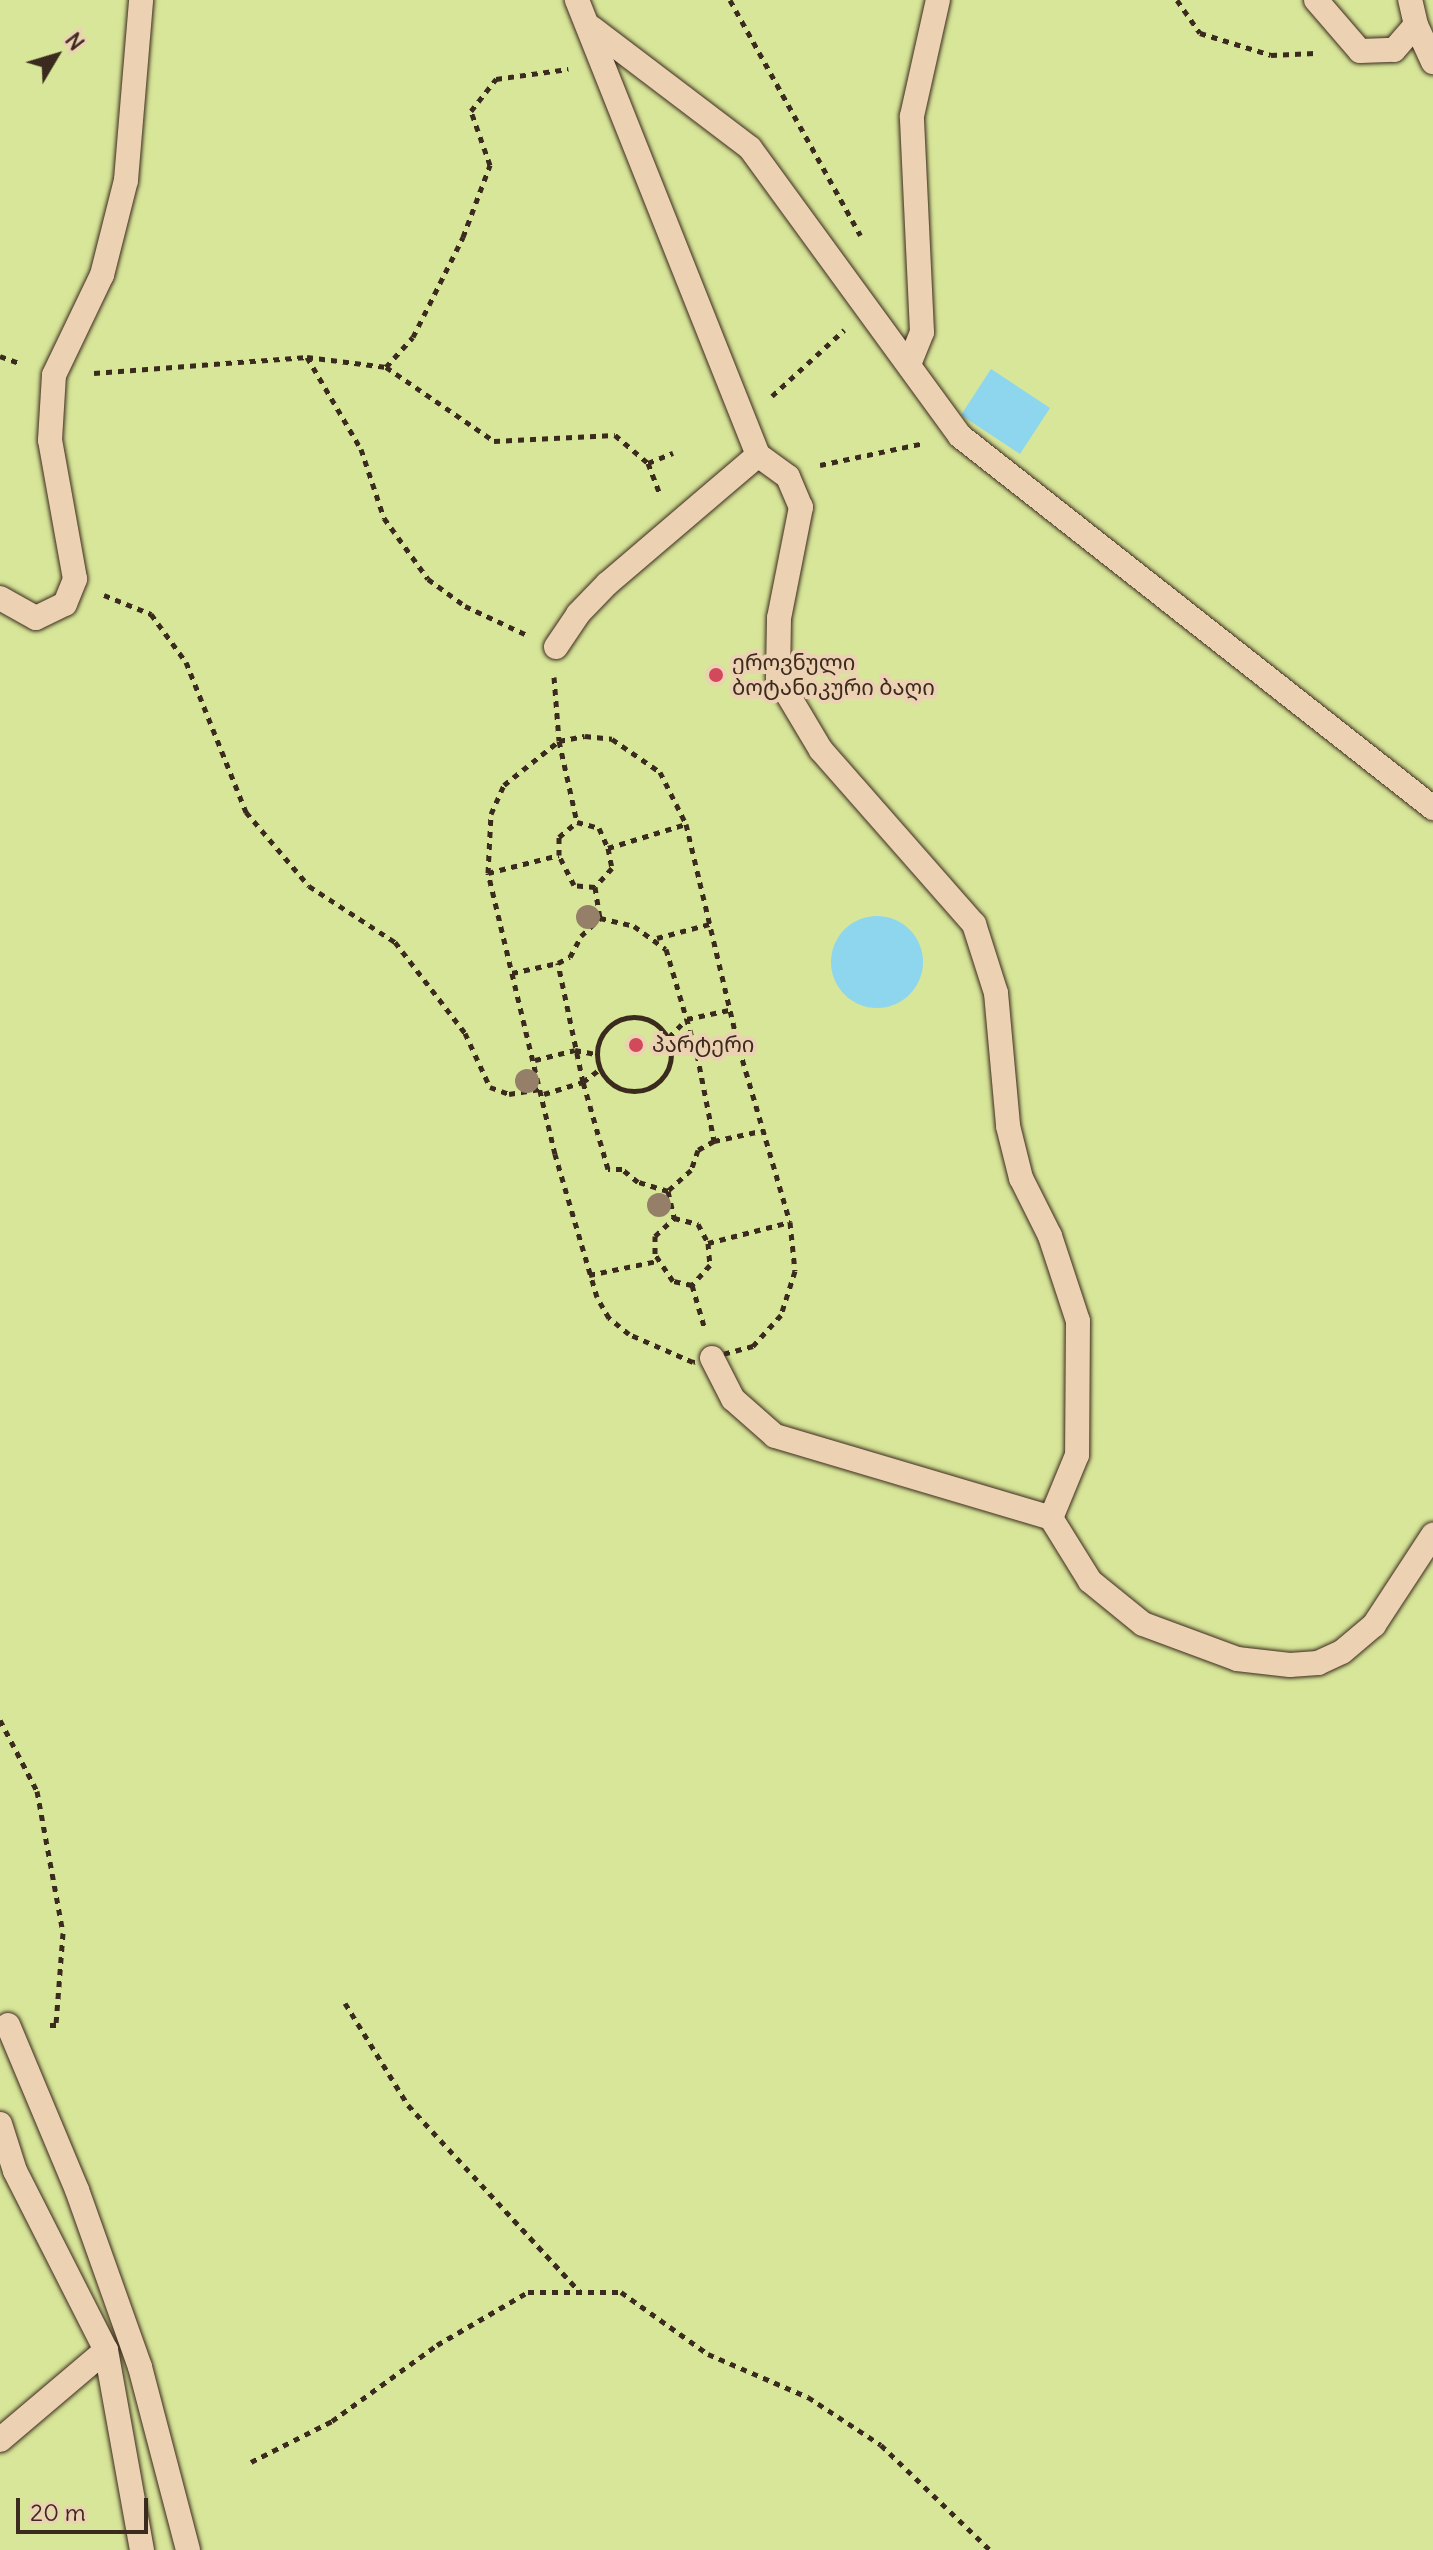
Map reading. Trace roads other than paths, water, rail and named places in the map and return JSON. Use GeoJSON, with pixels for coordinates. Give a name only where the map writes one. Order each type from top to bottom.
{"type":"FeatureCollection","features":[{"type":"Feature","properties":{"kind":"lane"},"geometry":{"type":"LineString","coordinates":[[0,598],[36,618],[65,604],[75,579],[50,440],[54,375],[102,275],[126,180],[141,0]]}},
{"type":"Feature","properties":{"kind":"lane"},"geometry":{"type":"LineString","coordinates":[[577,0],[592,28],[758,455],[788,477],[801,507],[779,618],[778,678],[821,750],[974,924],[996,993],[1008,1126],[1021,1178],[1050,1236],[1078,1321],[1077,1455],[1051,1518]]}},
{"type":"Feature","properties":{"kind":"lane"},"geometry":{"type":"LineString","coordinates":[[910,362],[922,332],[912,116],[938,0]]}},
{"type":"Feature","properties":{"kind":"lane"},"geometry":{"type":"LineString","coordinates":[[1316,0],[1360,51],[1394,50],[1416,25]]}},
{"type":"Feature","properties":{"kind":"lane"},"geometry":{"type":"LineString","coordinates":[[1410,0],[1416,25],[1433,62]]}},
{"type":"Feature","properties":{"kind":"lane"},"geometry":{"type":"LineString","coordinates":[[592,28],[750,148],[887,341],[910,362],[960,436],[1433,808]]}},
{"type":"Feature","properties":{"kind":"lane"},"geometry":{"type":"LineString","coordinates":[[556,647],[578,614],[758,455]]}},
{"type":"Feature","properties":{"kind":"lane"},"geometry":{"type":"LineString","coordinates":[[709,1347],[733,1399],[775,1436],[1051,1518],[1090,1581],[1143,1624],[1237,1659],[1290,1665],[1318,1663],[1342,1652],[1374,1625],[1433,1535]]}},
{"type":"Feature","properties":{"kind":"lane"},"geometry":{"type":"LineString","coordinates":[[8,2025],[77,2190],[140,2367],[188,2550]]}},
{"type":"Feature","properties":{"kind":"lane"},"geometry":{"type":"LineString","coordinates":[[0,2124],[15,2171],[106,2350],[142,2550]]}},
{"type":"Feature","properties":{"kind":"lane"},"geometry":{"type":"LineString","coordinates":[[0,2440],[106,2350]]}},
{"type":"Feature","properties":{"kind":"water"},"geometry":{"type":"Polygon","coordinates":[[[991,369],[1050,408],[1020,454],[961,415],[991,369]]]}},
{"type":"Feature","properties":{"kind":"water"},"geometry":{"type":"Polygon","coordinates":[[[868,916],[886,916],[903,923],[916,936],[923,962],[916,988],[903,1001],[886,1008],[868,1008],[851,1001],[838,988],[831,971],[831,953],[838,936],[851,923],[868,916]]]}},
{"type":"Feature","properties":{"kind":"place","name":"ეროვნული ბოტანიკური ბაღი"},"geometry":{"type":"Point","coordinates":[716,675]}},
{"type":"Feature","properties":{"kind":"place","name":"პარტერი"},"geometry":{"type":"Point","coordinates":[636,1045]}}]}
